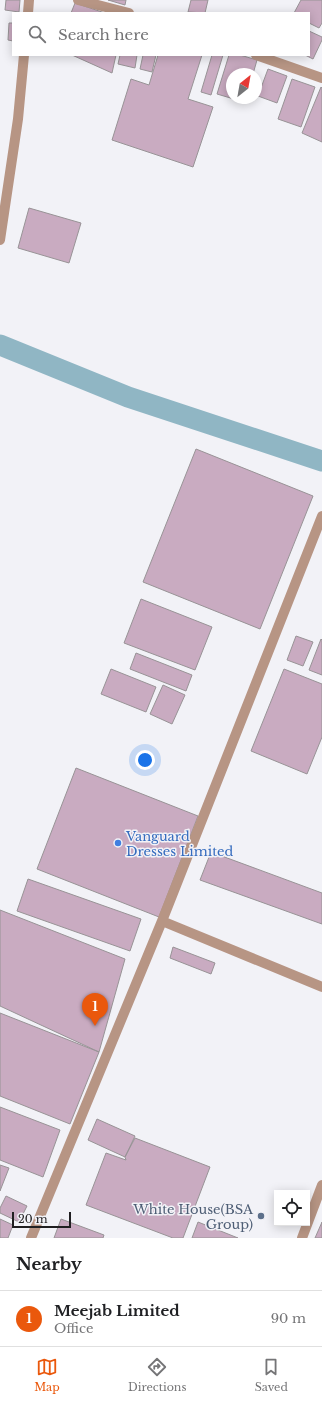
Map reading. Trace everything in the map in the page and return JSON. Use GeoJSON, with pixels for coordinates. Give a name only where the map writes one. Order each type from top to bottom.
{"type":"FeatureCollection","features":[{"type":"Feature","properties":{"kind":"street"},"geometry":{"type":"LineString","coordinates":[[28,12],[29,0]]}},
{"type":"Feature","properties":{"kind":"street"},"geometry":{"type":"LineString","coordinates":[[78,0],[125,12]]}},
{"type":"Feature","properties":{"kind":"street"},"geometry":{"type":"LineString","coordinates":[[0,240],[18,119],[24,56]]}},
{"type":"Feature","properties":{"kind":"street"},"geometry":{"type":"LineString","coordinates":[[259,56],[322,78]]}},
{"type":"Feature","properties":{"kind":"street"},"geometry":{"type":"LineString","coordinates":[[31,1238],[162,921],[322,516]]}},
{"type":"Feature","properties":{"kind":"street"},"geometry":{"type":"LineString","coordinates":[[162,921],[322,987]]}},
{"type":"Feature","properties":{"kind":"street"},"geometry":{"type":"LineString","coordinates":[[302,1238],[322,1185]]}},
{"type":"Feature","properties":{"kind":"building"},"geometry":{"type":"Polygon","coordinates":[[[6,0],[20,0],[19,12],[5,10],[6,0]]]}},
{"type":"Feature","properties":{"kind":"building"},"geometry":{"type":"Polygon","coordinates":[[[108,0],[126,0],[125,5],[108,0]]]}},
{"type":"Feature","properties":{"kind":"building"},"geometry":{"type":"Polygon","coordinates":[[[191,0],[208,0],[205,12],[188,12],[191,0]]]}},
{"type":"Feature","properties":{"kind":"building"},"geometry":{"type":"Polygon","coordinates":[[[301,0],[322,0],[322,23],[319,28],[310,24],[310,12],[295,12],[301,0]]]}},
{"type":"Feature","properties":{"kind":"building"},"geometry":{"type":"Polygon","coordinates":[[[75,3],[102,12],[71,12],[75,3]]]}},
{"type":"Feature","properties":{"kind":"building"},"geometry":{"type":"Polygon","coordinates":[[[9,23],[12,23],[12,41],[8,40],[9,23]]]}},
{"type":"Feature","properties":{"kind":"building"},"geometry":{"type":"Polygon","coordinates":[[[310,31],[322,37],[313,59],[307,56],[310,56],[310,31]]]}},
{"type":"Feature","properties":{"kind":"building"},"geometry":{"type":"Polygon","coordinates":[[[74,56],[116,56],[112,73],[74,56]]]}},
{"type":"Feature","properties":{"kind":"building"},"geometry":{"type":"Polygon","coordinates":[[[120,56],[137,56],[135,68],[118,64],[120,56]]]}},
{"type":"Feature","properties":{"kind":"building"},"geometry":{"type":"Polygon","coordinates":[[[143,56],[156,56],[152,72],[140,69],[143,56]]]}},
{"type":"Feature","properties":{"kind":"building"},"geometry":{"type":"Polygon","coordinates":[[[158,56],[202,56],[188,99],[213,107],[193,167],[112,140],[131,79],[149,85],[158,56]]]}},
{"type":"Feature","properties":{"kind":"building"},"geometry":{"type":"Polygon","coordinates":[[[212,56],[223,56],[211,95],[201,92],[212,56]]]}},
{"type":"Feature","properties":{"kind":"building"},"geometry":{"type":"Polygon","coordinates":[[[229,56],[243,56],[257,60],[255,68],[226,68],[226,97],[217,94],[229,56]]]}},
{"type":"Feature","properties":{"kind":"building"},"geometry":{"type":"Polygon","coordinates":[[[268,69],[287,76],[277,103],[262,97],[262,85],[268,69]]]}},
{"type":"Feature","properties":{"kind":"building"},"geometry":{"type":"Polygon","coordinates":[[[292,79],[315,87],[301,127],[278,119],[292,79]]]}},
{"type":"Feature","properties":{"kind":"building"},"geometry":{"type":"Polygon","coordinates":[[[321,87],[322,88],[322,142],[302,133],[321,87]]]}},
{"type":"Feature","properties":{"kind":"building"},"geometry":{"type":"Polygon","coordinates":[[[29,208],[81,223],[69,263],[18,248],[29,208]]]}},
{"type":"Feature","properties":{"kind":"building"},"geometry":{"type":"Polygon","coordinates":[[[196,449],[313,496],[260,629],[143,582],[196,449]]]}},
{"type":"Feature","properties":{"kind":"building"},"geometry":{"type":"Polygon","coordinates":[[[141,599],[212,627],[195,670],[124,643],[141,599]]]}},
{"type":"Feature","properties":{"kind":"building"},"geometry":{"type":"Polygon","coordinates":[[[296,636],[313,642],[303,666],[287,660],[296,636]]]}},
{"type":"Feature","properties":{"kind":"building"},"geometry":{"type":"Polygon","coordinates":[[[321,639],[322,640],[322,675],[309,670],[321,639]]]}},
{"type":"Feature","properties":{"kind":"building"},"geometry":{"type":"Polygon","coordinates":[[[136,653],[192,675],[186,691],[130,669],[136,653]]]}},
{"type":"Feature","properties":{"kind":"building"},"geometry":{"type":"Polygon","coordinates":[[[111,669],[156,687],[146,712],[101,694],[111,669]]]}},
{"type":"Feature","properties":{"kind":"building"},"geometry":{"type":"Polygon","coordinates":[[[284,669],[322,684],[322,737],[307,774],[251,751],[284,669]]]}},
{"type":"Feature","properties":{"kind":"building"},"geometry":{"type":"Polygon","coordinates":[[[163,685],[185,695],[172,724],[150,714],[163,685]]]}},
{"type":"Feature","properties":{"kind":"building","name":"Vanguard Dresses Limited"},"geometry":{"type":"Polygon","coordinates":[[[76,768],[198,816],[159,917],[37,869],[76,768]]]}},
{"type":"Feature","properties":{"kind":"building"},"geometry":{"type":"Polygon","coordinates":[[[211,852],[322,893],[322,924],[200,880],[211,852]]]}},
{"type":"Feature","properties":{"kind":"building"},"geometry":{"type":"Polygon","coordinates":[[[28,879],[141,919],[130,951],[17,911],[28,879]]]}},
{"type":"Feature","properties":{"kind":"building"},"geometry":{"type":"Polygon","coordinates":[[[0,910],[125,959],[99,1052],[0,1006],[0,910]]]}},
{"type":"Feature","properties":{"kind":"building"},"geometry":{"type":"Polygon","coordinates":[[[173,947],[215,963],[211,974],[170,958],[173,947]]]}},
{"type":"Feature","properties":{"kind":"building"},"geometry":{"type":"Polygon","coordinates":[[[0,1013],[99,1052],[70,1124],[0,1096],[0,1013]]]}},
{"type":"Feature","properties":{"kind":"building"},"geometry":{"type":"Polygon","coordinates":[[[0,1107],[60,1130],[43,1177],[0,1160],[0,1107]]]}},
{"type":"Feature","properties":{"kind":"building"},"geometry":{"type":"Polygon","coordinates":[[[97,1119],[135,1136],[125,1157],[88,1140],[97,1119]]]}},
{"type":"Feature","properties":{"kind":"building"},"geometry":{"type":"Polygon","coordinates":[[[135,1138],[210,1167],[183,1238],[173,1238],[86,1205],[106,1153],[126,1160],[125,1157],[135,1138]]]}},
{"type":"Feature","properties":{"kind":"building"},"geometry":{"type":"Polygon","coordinates":[[[0,1165],[9,1168],[0,1191],[0,1165]]]}},
{"type":"Feature","properties":{"kind":"building"},"geometry":{"type":"Polygon","coordinates":[[[6,1196],[27,1206],[19,1222],[0,1213],[0,1208],[6,1196]]]}},
{"type":"Feature","properties":{"kind":"building"},"geometry":{"type":"Polygon","coordinates":[[[0,1219],[13,1225],[8,1238],[0,1238],[0,1219]]]}},
{"type":"Feature","properties":{"kind":"building"},"geometry":{"type":"Polygon","coordinates":[[[61,1219],[104,1235],[103,1238],[54,1238],[61,1219]]]}},
{"type":"Feature","properties":{"kind":"building"},"geometry":{"type":"Polygon","coordinates":[[[198,1222],[238,1238],[192,1238],[198,1222]]]}},
{"type":"Feature","properties":{"kind":"building"},"geometry":{"type":"Polygon","coordinates":[[[322,1222],[322,1238],[315,1238],[322,1222]]]}},
{"type":"Feature","properties":{"kind":"waterway"},"geometry":{"type":"LineString","coordinates":[[0,345],[128,397],[322,461]]}},
{"type":"Feature","properties":{"kind":"place","name":"Vanguard Dresses Limited"},"geometry":{"type":"Point","coordinates":[118,843]}},
{"type":"Feature","properties":{"kind":"place","name":"Meejab Limited"},"geometry":{"type":"Point","coordinates":[95,1026]}},
{"type":"Feature","properties":{"kind":"place","name":"White House(BSA Group)"},"geometry":{"type":"Point","coordinates":[261,1216]}}]}
